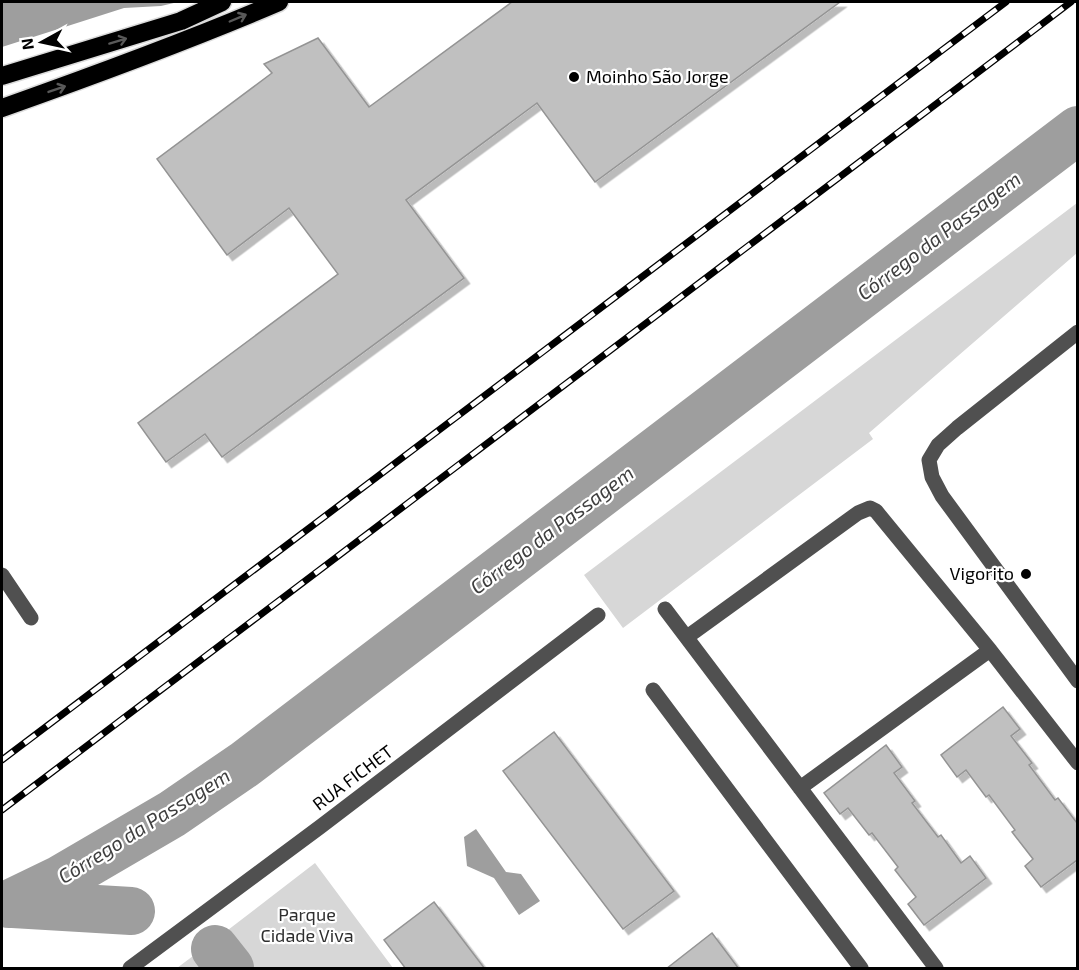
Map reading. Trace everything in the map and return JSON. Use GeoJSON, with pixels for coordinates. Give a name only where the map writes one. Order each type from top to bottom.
{"type":"FeatureCollection","features":[{"type":"Feature","properties":{"kind":"highway"},"geometry":{"type":"LineString","coordinates":[[2,76],[181,21],[222,2]]}},
{"type":"Feature","properties":{"kind":"highway"},"geometry":{"type":"LineString","coordinates":[[2,108],[104,72],[279,2]]}},
{"type":"Feature","properties":{"kind":"street"},"geometry":{"type":"LineString","coordinates":[[1077,335],[957,428],[938,445],[929,460],[932,477],[942,496],[1077,681]]}},
{"type":"Feature","properties":{"kind":"street"},"geometry":{"type":"LineString","coordinates":[[687,637],[858,513],[870,508],[876,511],[990,650],[1077,763]]}},
{"type":"Feature","properties":{"kind":"street"},"geometry":{"type":"LineString","coordinates":[[2,575],[31,618]]}},
{"type":"Feature","properties":{"kind":"street"},"geometry":{"type":"LineString","coordinates":[[665,609],[936,969]]}},
{"type":"Feature","properties":{"kind":"street","name":"RUA FICHET"},"geometry":{"type":"LineString","coordinates":[[130,969],[598,615]]}},
{"type":"Feature","properties":{"kind":"street"},"geometry":{"type":"LineString","coordinates":[[800,788],[990,650]]}},
{"type":"Feature","properties":{"kind":"street"},"geometry":{"type":"LineString","coordinates":[[653,690],[861,969]]}},
{"type":"Feature","properties":{"kind":"green space"},"geometry":{"type":"Polygon","coordinates":[[[1077,203],[1077,253],[869,433],[873,439],[623,628],[584,575],[1077,203]]]}},
{"type":"Feature","properties":{"kind":"green space","name":"Parque Cidade Viva"},"geometry":{"type":"Polygon","coordinates":[[[315,863],[393,968],[250,968],[224,933],[315,863]]]}},
{"type":"Feature","properties":{"kind":"green space"},"geometry":{"type":"Polygon","coordinates":[[[201,950],[216,968],[177,968],[201,950]]]}},
{"type":"Feature","properties":{"kind":"shaded area"},"geometry":{"type":"Polygon","coordinates":[[[2,2],[178,2],[161,6],[124,8],[2,47],[2,2]]]}},
{"type":"Feature","properties":{"kind":"shaded area"},"geometry":{"type":"Polygon","coordinates":[[[476,829],[506,872],[521,874],[540,901],[519,915],[494,878],[467,866],[464,837],[476,829]]]}},
{"type":"Feature","properties":{"kind":"building"},"geometry":{"type":"Polygon","coordinates":[[[512,2],[840,2],[595,182],[537,103],[406,200],[464,278],[222,457],[205,434],[166,462],[138,423],[338,274],[289,208],[227,255],[157,159],[272,73],[264,64],[318,38],[369,107],[512,2]]]}},
{"type":"Feature","properties":{"kind":"building"},"geometry":{"type":"Polygon","coordinates":[[[1003,707],[1020,729],[1011,736],[1032,763],[1029,765],[1055,800],[1058,798],[1077,823],[1077,860],[1041,887],[1025,866],[1033,859],[1012,832],[1015,830],[989,795],[986,797],[966,770],[957,777],[941,755],[1003,707]]]}},
{"type":"Feature","properties":{"kind":"building"},"geometry":{"type":"Polygon","coordinates":[[[554,732],[674,891],[623,929],[503,771],[554,732]]]}},
{"type":"Feature","properties":{"kind":"building"},"geometry":{"type":"Polygon","coordinates":[[[886,745],[902,767],[894,773],[915,801],[912,803],[938,837],[941,835],[961,863],[970,856],[986,878],[924,925],[908,904],[916,897],[895,870],[898,867],[872,833],[869,835],[848,808],[840,814],[824,793],[886,745]]]}},
{"type":"Feature","properties":{"kind":"building"},"geometry":{"type":"Polygon","coordinates":[[[434,902],[485,969],[406,969],[384,940],[434,902]]]}},
{"type":"Feature","properties":{"kind":"building"},"geometry":{"type":"Polygon","coordinates":[[[712,933],[739,969],[666,969],[712,933]]]}},
{"type":"Feature","properties":{"kind":"waterway","name":"Córrego da Passagem"},"geometry":{"type":"LineString","coordinates":[[9,904],[59,880],[172,814],[245,764],[1078,130]]}},
{"type":"Feature","properties":{"kind":"waterway"},"geometry":{"type":"LineString","coordinates":[[13,904],[131,911]]}},
{"type":"Feature","properties":{"kind":"waterway"},"geometry":{"type":"LineString","coordinates":[[215,949],[230,968]]}},
{"type":"Feature","properties":{"kind":"railway"},"geometry":{"type":"LineString","coordinates":[[2,760],[1006,2]]}},
{"type":"Feature","properties":{"kind":"railway"},"geometry":{"type":"LineString","coordinates":[[2,810],[1071,2]]}},
{"type":"Feature","properties":{"kind":"place","name":"Moinho São Jorge"},"geometry":{"type":"Point","coordinates":[574,77]}},
{"type":"Feature","properties":{"kind":"place","name":"Vigorito"},"geometry":{"type":"Point","coordinates":[1026,574]}}]}
